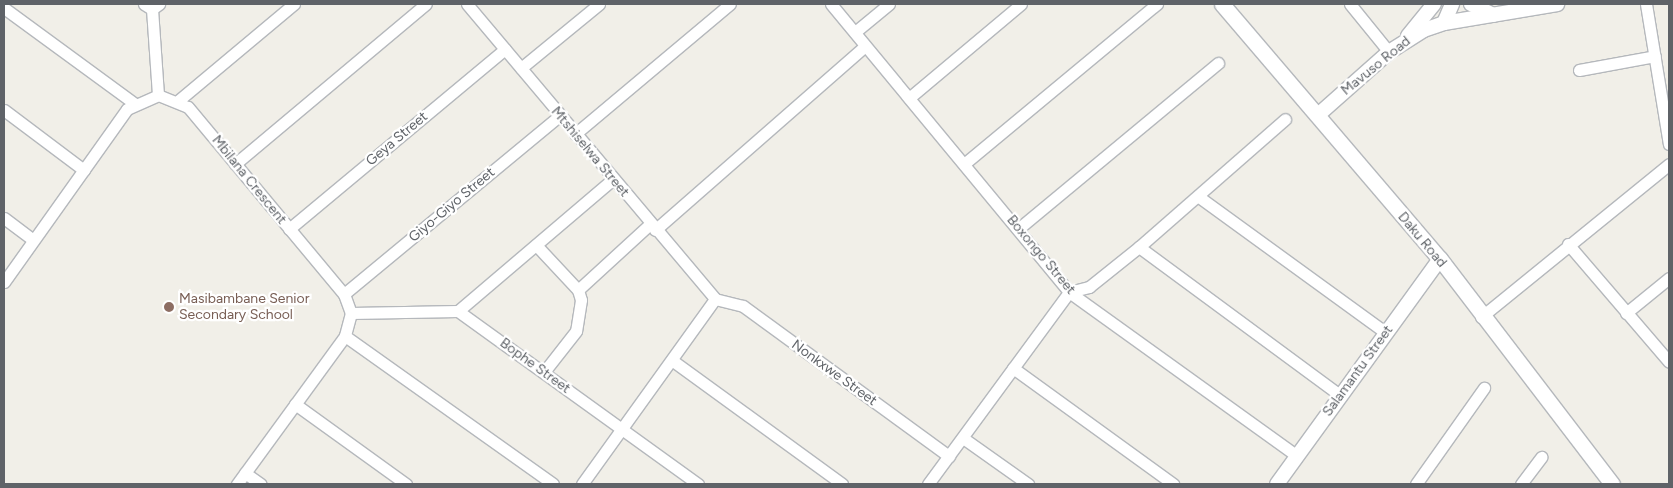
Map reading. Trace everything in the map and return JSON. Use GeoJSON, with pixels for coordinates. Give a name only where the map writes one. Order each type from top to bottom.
{"type":"FeatureCollection","features":[{"type":"Feature","properties":{"kind":"main road","name":"Daku Road"},"geometry":{"type":"LineString","coordinates":[[1222,4],[1440,259],[1481,317],[1612,484]]}},
{"type":"Feature","properties":{"kind":"street"},"geometry":{"type":"LineString","coordinates":[[4,282],[134,103],[158,95],[179,100],[294,4]]}},
{"type":"Feature","properties":{"kind":"street"},"geometry":{"type":"LineString","coordinates":[[235,164],[426,4]]}},
{"type":"Feature","properties":{"kind":"street","name":"Mtshiselwa Street"},"geometry":{"type":"LineString","coordinates":[[467,4],[715,299]]}},
{"type":"Feature","properties":{"kind":"street"},"geometry":{"type":"LineString","coordinates":[[521,68],[599,4]]}},
{"type":"Feature","properties":{"kind":"street"},"geometry":{"type":"LineString","coordinates":[[575,134],[730,4]]}},
{"type":"Feature","properties":{"kind":"street","name":"Boxongo Street"},"geometry":{"type":"LineString","coordinates":[[831,4],[1069,292],[1297,456]]}},
{"type":"Feature","properties":{"kind":"street"},"geometry":{"type":"LineString","coordinates":[[855,32],[889,4]]}},
{"type":"Feature","properties":{"kind":"street"},"geometry":{"type":"LineString","coordinates":[[909,98],[1021,4]]}},
{"type":"Feature","properties":{"kind":"street"},"geometry":{"type":"LineString","coordinates":[[964,164],[1157,4]]}},
{"type":"Feature","properties":{"kind":"street"},"geometry":{"type":"LineString","coordinates":[[1350,4],[1389,52]]}},
{"type":"Feature","properties":{"kind":"street"},"geometry":{"type":"LineString","coordinates":[[1404,40],[1434,4]]}},
{"type":"Feature","properties":{"kind":"street"},"geometry":{"type":"LineString","coordinates":[[1444,22],[1452,4]]}},
{"type":"Feature","properties":{"kind":"street"},"geometry":{"type":"LineString","coordinates":[[1471,4],[1497,16]]}},
{"type":"Feature","properties":{"kind":"street","name":"Mavuso Road"},"geometry":{"type":"LineString","coordinates":[[1318,115],[1404,40],[1444,22],[1497,16],[1556,4]]}},
{"type":"Feature","properties":{"kind":"street"},"geometry":{"type":"LineString","coordinates":[[1646,4],[1655,56],[1664,77],[1669,144]]}},
{"type":"Feature","properties":{"kind":"street"},"geometry":{"type":"LineString","coordinates":[[152,6],[158,95]]}},
{"type":"Feature","properties":{"kind":"street"},"geometry":{"type":"LineString","coordinates":[[4,8],[134,103]]}},
{"type":"Feature","properties":{"kind":"street"},"geometry":{"type":"LineString","coordinates":[[578,290],[865,46]]}},
{"type":"Feature","properties":{"kind":"street","name":"Geya Street"},"geometry":{"type":"LineString","coordinates":[[289,229],[505,50]]}},
{"type":"Feature","properties":{"kind":"street"},"geometry":{"type":"LineString","coordinates":[[1579,70],[1655,56]]}},
{"type":"Feature","properties":{"kind":"street"},"geometry":{"type":"LineString","coordinates":[[1018,229],[1218,63]]}},
{"type":"Feature","properties":{"kind":"street","name":"Mbilana Crescent"},"geometry":{"type":"LineString","coordinates":[[179,100],[344,294],[351,313]]}},
{"type":"Feature","properties":{"kind":"street"},"geometry":{"type":"LineString","coordinates":[[4,110],[84,170]]}},
{"type":"Feature","properties":{"kind":"street","name":"Giyo-Giyo Street"},"geometry":{"type":"LineString","coordinates":[[344,294],[560,115]]}},
{"type":"Feature","properties":{"kind":"street"},"geometry":{"type":"LineString","coordinates":[[928,484],[948,456],[964,438],[1069,292],[1089,287],[1139,247],[1199,197],[1285,119]]}},
{"type":"Feature","properties":{"kind":"street"},"geometry":{"type":"LineString","coordinates":[[1481,317],[1568,244],[1669,164]]}},
{"type":"Feature","properties":{"kind":"street"},"geometry":{"type":"LineString","coordinates":[[237,484],[345,336],[351,313],[458,311],[613,180]]}},
{"type":"Feature","properties":{"kind":"street"},"geometry":{"type":"LineString","coordinates":[[1199,197],[1386,333]]}},
{"type":"Feature","properties":{"kind":"street"},"geometry":{"type":"LineString","coordinates":[[4,218],[34,240]]}},
{"type":"Feature","properties":{"kind":"street"},"geometry":{"type":"LineString","coordinates":[[1568,244],[1669,362]]}},
{"type":"Feature","properties":{"kind":"street"},"geometry":{"type":"LineString","coordinates":[[536,245],[578,290],[580,323],[544,372]]}},
{"type":"Feature","properties":{"kind":"street"},"geometry":{"type":"LineString","coordinates":[[1139,247],[1340,395]]}},
{"type":"Feature","properties":{"kind":"street","name":"Salamantu Street"},"geometry":{"type":"LineString","coordinates":[[1277,484],[1440,259]]}},
{"type":"Feature","properties":{"kind":"street"},"geometry":{"type":"LineString","coordinates":[[1626,312],[1669,278]]}},
{"type":"Feature","properties":{"kind":"street"},"geometry":{"type":"LineString","coordinates":[[582,484],[673,361],[715,299]]}},
{"type":"Feature","properties":{"kind":"street","name":"Nonkxwe Street"},"geometry":{"type":"LineString","coordinates":[[715,299],[742,306],[948,456]]}},
{"type":"Feature","properties":{"kind":"street","name":"Bophe Street"},"geometry":{"type":"LineString","coordinates":[[458,311],[698,484]]}},
{"type":"Feature","properties":{"kind":"street"},"geometry":{"type":"LineString","coordinates":[[345,336],[553,484]]}},
{"type":"Feature","properties":{"kind":"street"},"geometry":{"type":"LineString","coordinates":[[673,361],[842,484]]}},
{"type":"Feature","properties":{"kind":"street"},"geometry":{"type":"LineString","coordinates":[[1013,368],[1173,484]]}},
{"type":"Feature","properties":{"kind":"street"},"geometry":{"type":"LineString","coordinates":[[1416,484],[1484,388]]}},
{"type":"Feature","properties":{"kind":"street"},"geometry":{"type":"LineString","coordinates":[[295,404],[406,484]]}},
{"type":"Feature","properties":{"kind":"street"},"geometry":{"type":"LineString","coordinates":[[964,438],[1028,484]]}},
{"type":"Feature","properties":{"kind":"street"},"geometry":{"type":"LineString","coordinates":[[1521,484],[1540,457]]}},
{"type":"Feature","properties":{"kind":"street"},"geometry":{"type":"LineString","coordinates":[[245,473],[261,484]]}},
{"type":"Feature","properties":{"kind":"place","name":"Masibambane Senior Secondary School"},"geometry":{"type":"Point","coordinates":[169,307]}}]}
